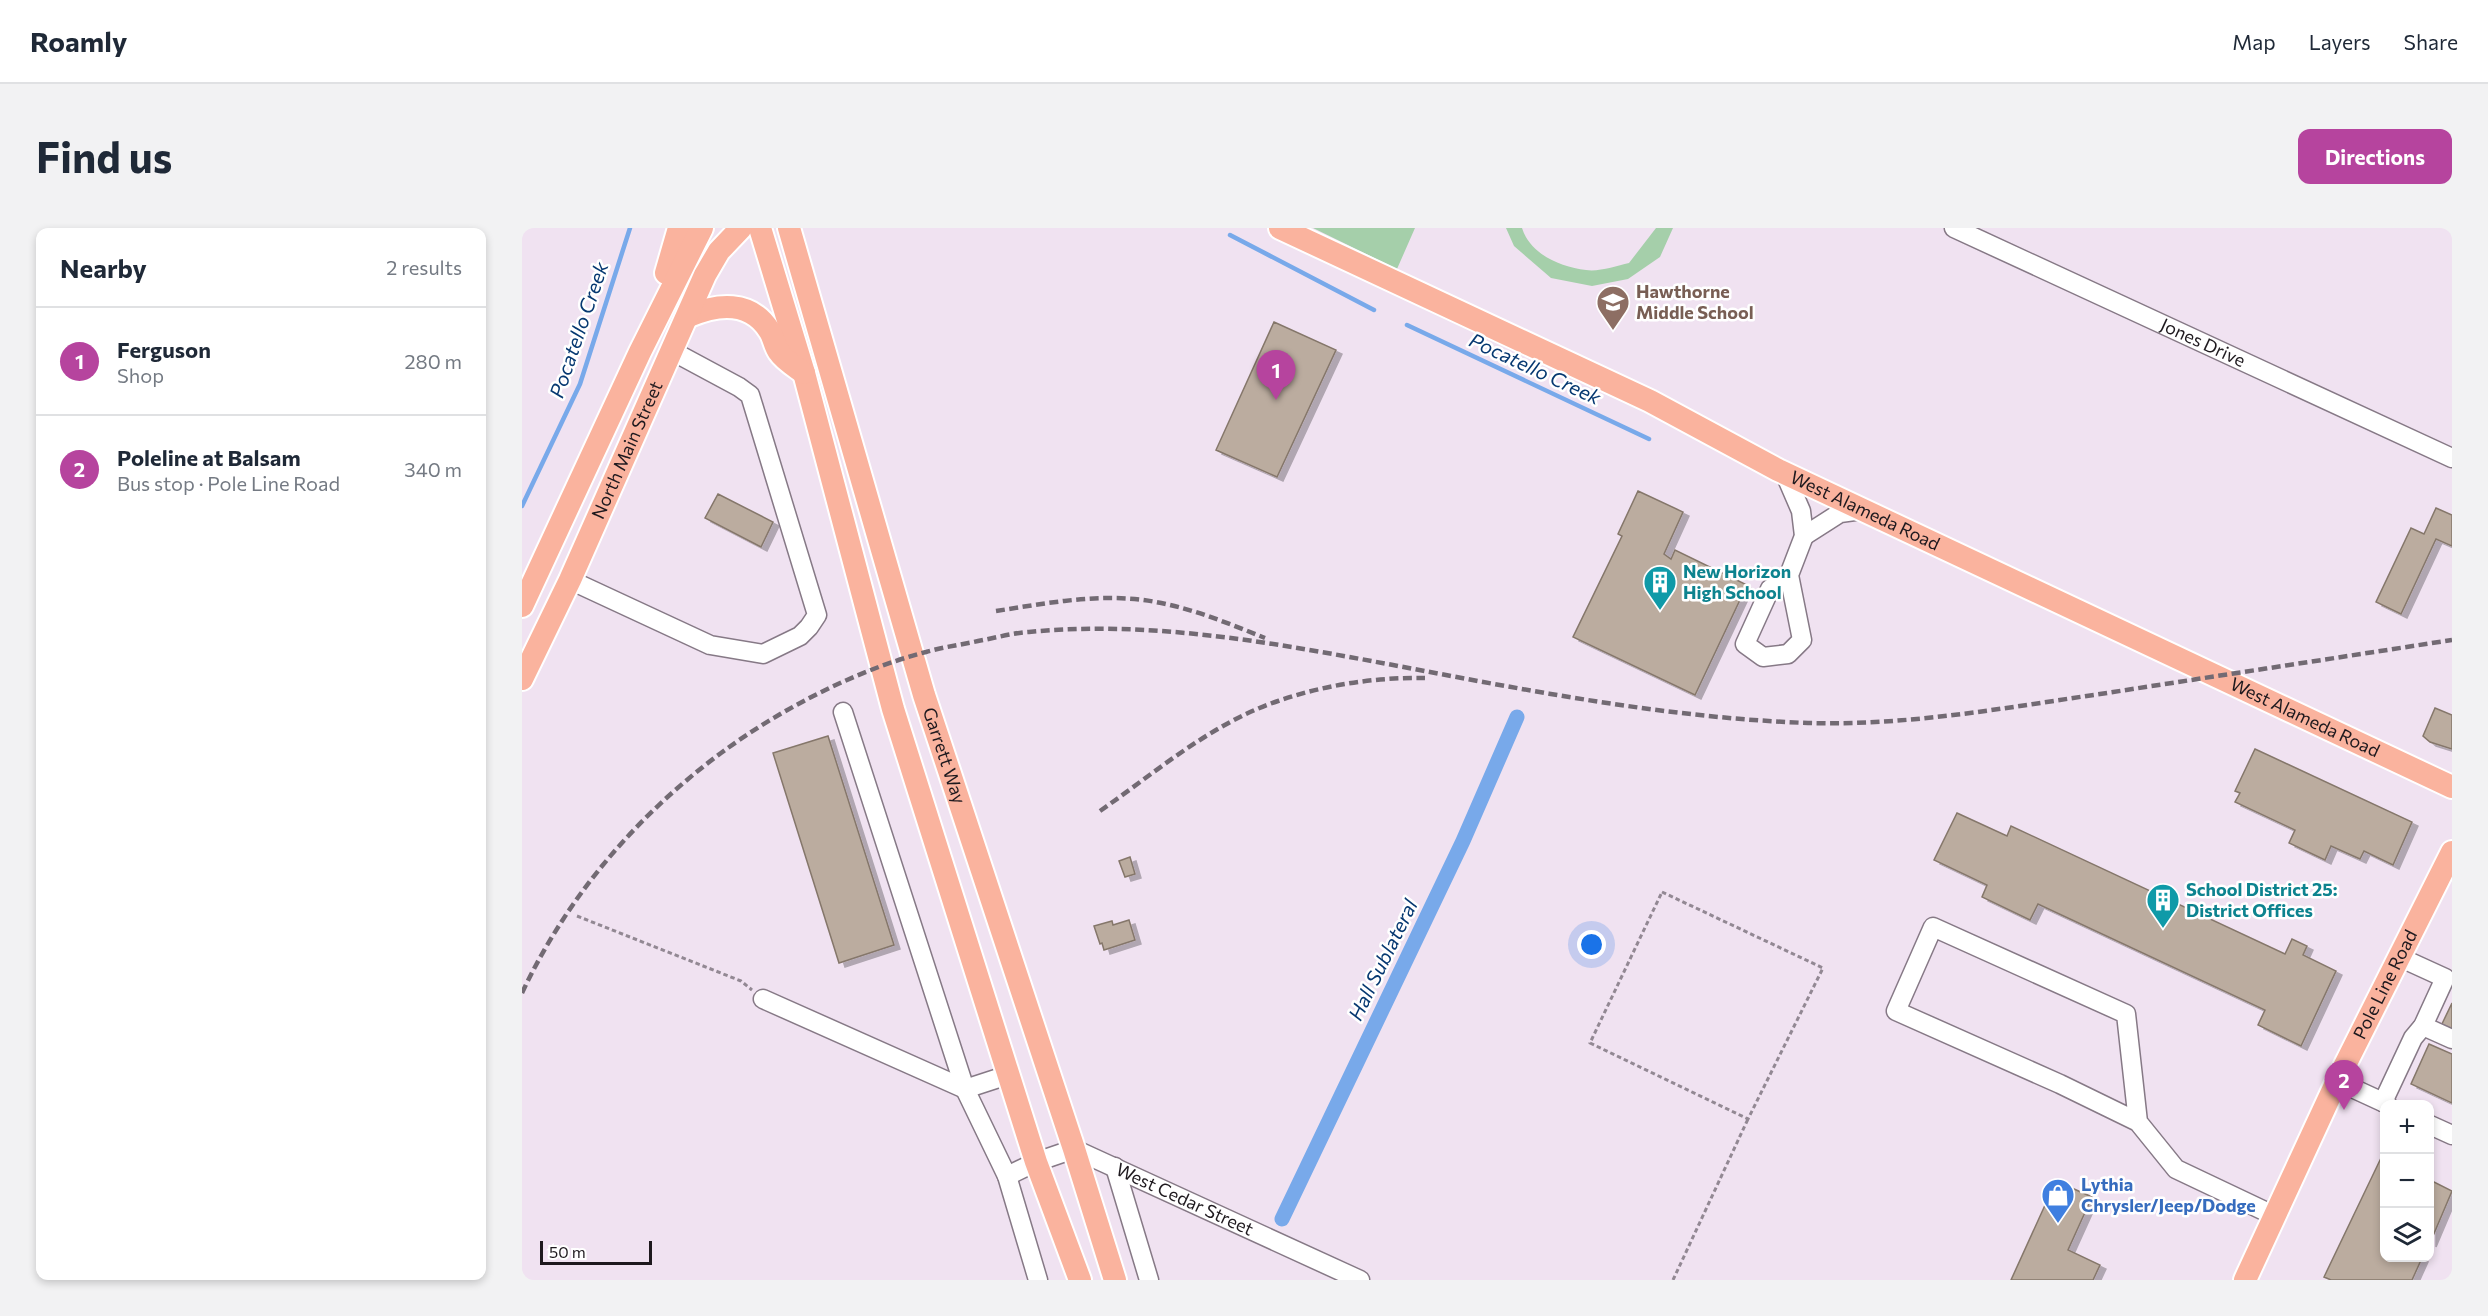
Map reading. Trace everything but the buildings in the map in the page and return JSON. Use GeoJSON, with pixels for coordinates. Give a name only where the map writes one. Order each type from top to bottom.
{"type":"FeatureCollection","features":[{"type":"Feature","properties":{"kind":"main road"},"geometry":{"type":"LineString","coordinates":[[640,352],[645,323],[669,262],[679,228]]}},
{"type":"Feature","properties":{"kind":"main road","name":"North Main Street"},"geometry":{"type":"LineString","coordinates":[[522,606],[640,352],[702,228]]}},
{"type":"Feature","properties":{"kind":"main road","name":"North Main Street"},"geometry":{"type":"LineString","coordinates":[[524,668],[570,580],[689,316],[705,275],[719,251],[741,228]]}},
{"type":"Feature","properties":{"kind":"main road","name":"Garrett Way"},"geometry":{"type":"LineString","coordinates":[[760,228],[804,373],[893,709],[1036,1162],[1080,1280]]}},
{"type":"Feature","properties":{"kind":"main road","name":"Garrett Way"},"geometry":{"type":"LineString","coordinates":[[789,228],[924,695],[1074,1149],[1114,1280]]}},
{"type":"Feature","properties":{"kind":"main road","name":"West Alameda Road"},"geometry":{"type":"LineString","coordinates":[[1280,228],[1650,401],[1785,474],[2452,787]]}},
{"type":"Feature","properties":{"kind":"main road"},"geometry":{"type":"LineString","coordinates":[[689,316],[709,308],[733,306],[748,311],[770,331],[779,354],[804,373]]}},
{"type":"Feature","properties":{"kind":"main road","name":"Pole Line Road"},"geometry":{"type":"LineString","coordinates":[[2244,1280],[2337,1081],[2452,852]]}},
{"type":"Feature","properties":{"kind":"street","name":"Jones Drive"},"geometry":{"type":"LineString","coordinates":[[1954,228],[2452,458]]}},
{"type":"Feature","properties":{"kind":"street"},"geometry":{"type":"LineString","coordinates":[[570,580],[710,645],[763,654],[800,636],[817,615],[750,395],[740,387],[672,351]]}},
{"type":"Feature","properties":{"kind":"street"},"geometry":{"type":"LineString","coordinates":[[1785,474],[1802,511],[1803,536],[1789,575]]}},
{"type":"Feature","properties":{"kind":"street"},"geometry":{"type":"LineString","coordinates":[[1803,536],[1840,513],[1862,510]]}},
{"type":"Feature","properties":{"kind":"street"},"geometry":{"type":"LineString","coordinates":[[843,712],[965,1089],[1007,1176],[1038,1280]]}},
{"type":"Feature","properties":{"kind":"street"},"geometry":{"type":"LineString","coordinates":[[2138,1122],[2126,1014],[1933,927],[1896,1011],[2060,1084],[2138,1122],[2176,1169],[2273,1215]]}},
{"type":"Feature","properties":{"kind":"street"},"geometry":{"type":"LineString","coordinates":[[2386,1100],[2413,1038],[2447,990],[2445,978],[2399,957]]}},
{"type":"Feature","properties":{"kind":"street"},"geometry":{"type":"LineString","coordinates":[[763,999],[965,1089],[1008,1076]]}},
{"type":"Feature","properties":{"kind":"street"},"geometry":{"type":"LineString","coordinates":[[2423,1026],[2452,1039]]}},
{"type":"Feature","properties":{"kind":"street"},"geometry":{"type":"LineString","coordinates":[[2337,1081],[2380,1101]]}},
{"type":"Feature","properties":{"kind":"street"},"geometry":{"type":"LineString","coordinates":[[2434,1127],[2452,1135]]}},
{"type":"Feature","properties":{"kind":"street"},"geometry":{"type":"LineString","coordinates":[[1007,1176],[1036,1162],[1074,1149]]}},
{"type":"Feature","properties":{"kind":"street","name":"West Cedar Street"},"geometry":{"type":"LineString","coordinates":[[1074,1149],[1360,1280]]}},
{"type":"Feature","properties":{"kind":"street"},"geometry":{"type":"LineString","coordinates":[[1115,1167],[1149,1280]]}},
{"type":"Feature","properties":{"kind":"path"},"geometry":{"type":"LineString","coordinates":[[1672,1280],[1823,968],[1662,892],[1590,1043],[1748,1119]]}},
{"type":"Feature","properties":{"kind":"path"},"geometry":{"type":"LineString","coordinates":[[578,916],[741,981],[763,999]]}},
{"type":"Feature","properties":{"kind":"green space"},"geometry":{"type":"Polygon","coordinates":[[[1313,228],[1415,228],[1397,269],[1313,228]]]}},
{"type":"Feature","properties":{"kind":"green space"},"geometry":{"type":"Polygon","coordinates":[[[1506,228],[1522,228],[1532,245],[1547,258],[1566,266],[1591,270],[1629,263],[1656,228],[1673,228],[1660,257],[1628,279],[1592,286],[1551,278],[1514,246],[1506,228]]]}},
{"type":"Feature","properties":{"kind":"waterway","name":"Pocatello Creek"},"geometry":{"type":"LineString","coordinates":[[522,506],[580,384],[630,228]]}},
{"type":"Feature","properties":{"kind":"waterway","name":"Pocatello Creek"},"geometry":{"type":"LineString","coordinates":[[1230,235],[1374,310]]}},
{"type":"Feature","properties":{"kind":"waterway","name":"Pocatello Creek"},"geometry":{"type":"LineString","coordinates":[[1407,325],[1649,439]]}},
{"type":"Feature","properties":{"kind":"waterway","name":"Hall Sublateral"},"geometry":{"type":"LineString","coordinates":[[1282,1219],[1463,841],[1517,717]]}},
{"type":"Feature","properties":{"kind":"railway"},"geometry":{"type":"LineString","coordinates":[[996,611],[1096,598],[1136,599],[1212,617],[1265,638]]}},
{"type":"Feature","properties":{"kind":"railway"},"geometry":{"type":"LineString","coordinates":[[522,993],[560,924],[606,861],[660,804],[721,753],[793,707],[873,669],[932,650],[1010,634],[1075,629],[1121,629],[1212,636],[1303,649],[1600,702],[1704,715],[1808,723],[1881,722],[1991,710],[2452,640]]}},
{"type":"Feature","properties":{"kind":"railway"},"geometry":{"type":"LineString","coordinates":[[1100,811],[1207,735],[1254,710],[1296,695],[1332,686],[1388,679],[1425,678]]}},
{"type":"Feature","properties":{"kind":"place","name":"Hawthorne Middle School"},"geometry":{"type":"Point","coordinates":[1613,331]}},
{"type":"Feature","properties":{"kind":"place","name":"Ferguson"},"geometry":{"type":"Point","coordinates":[1276,400]}},
{"type":"Feature","properties":{"kind":"place","name":"New Horizon High School"},"geometry":{"type":"Point","coordinates":[1660,611]}},
{"type":"Feature","properties":{"kind":"place","name":"School District 25: District Offices"},"geometry":{"type":"Point","coordinates":[2163,929]}},
{"type":"Feature","properties":{"kind":"place","name":"Poleline at Balsam"},"geometry":{"type":"Point","coordinates":[2344,1110]}},
{"type":"Feature","properties":{"kind":"place","name":"Lythia Chrysler/Jeep/Dodge"},"geometry":{"type":"Point","coordinates":[2058,1224]}}]}
